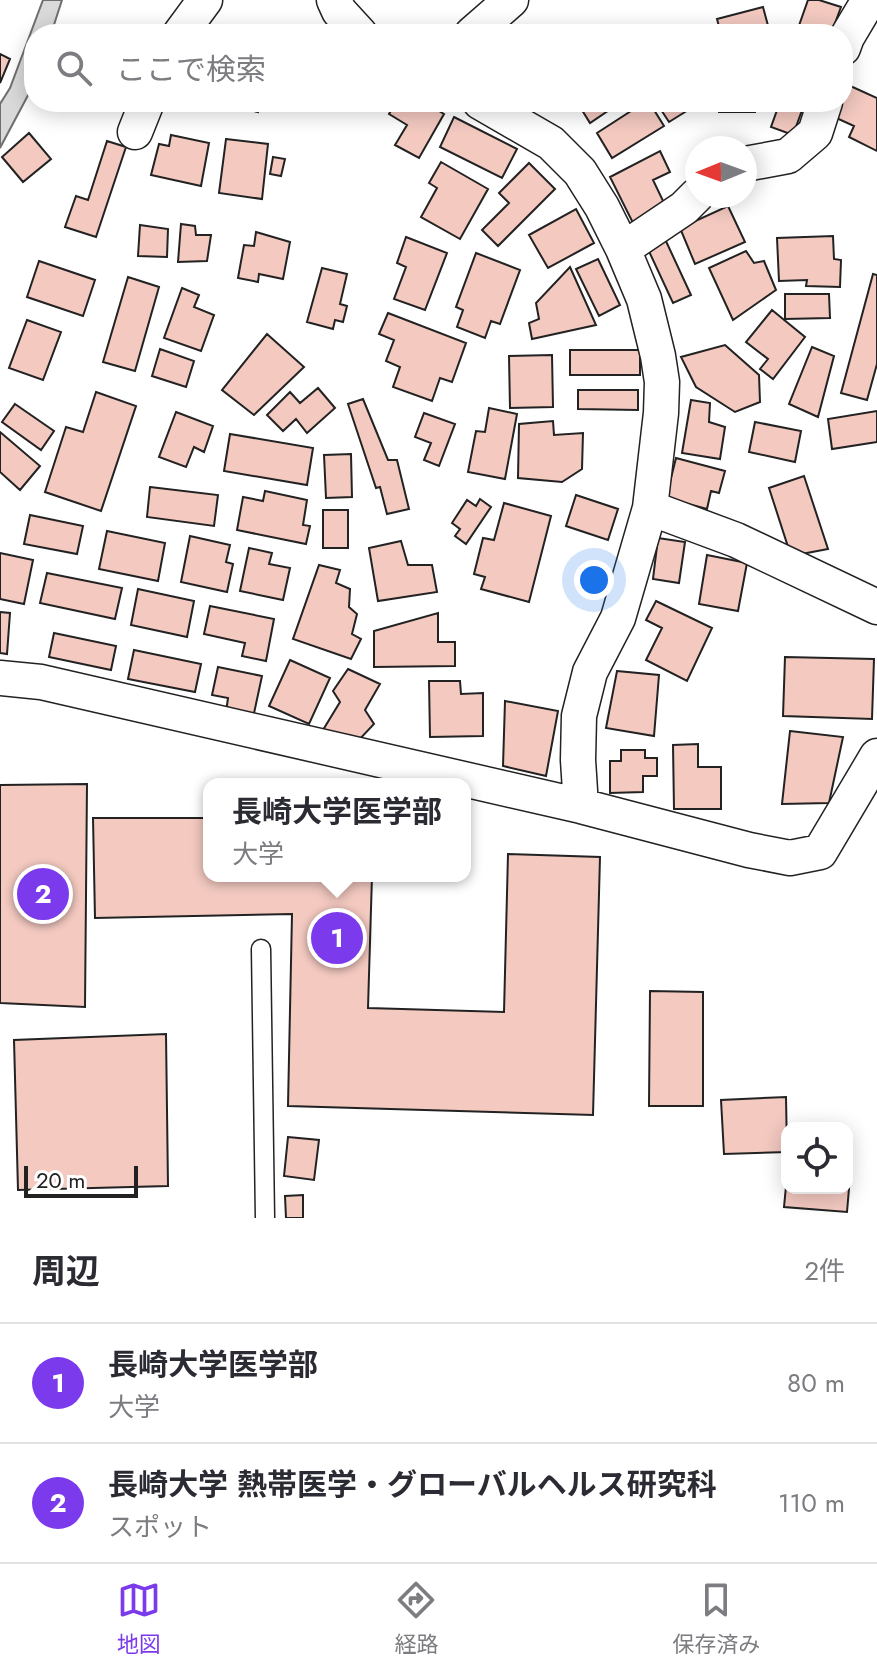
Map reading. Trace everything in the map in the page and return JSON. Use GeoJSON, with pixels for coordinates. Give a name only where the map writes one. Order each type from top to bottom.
{"type":"FeatureCollection","features":[{"type":"Feature","properties":{"kind":"street"},"geometry":{"type":"LineString","coordinates":[[187,24],[205,0]]}},
{"type":"Feature","properties":{"kind":"street"},"geometry":{"type":"LineString","coordinates":[[334,0],[351,24]]}},
{"type":"Feature","properties":{"kind":"street"},"geometry":{"type":"LineString","coordinates":[[483,24],[511,0]]}},
{"type":"Feature","properties":{"kind":"street"},"geometry":{"type":"LineString","coordinates":[[853,29],[874,0]]}},
{"type":"Feature","properties":{"kind":"street"},"geometry":{"type":"LineString","coordinates":[[497,112],[551,143],[580,172],[602,207],[644,299],[662,382],[650,508],[618,618],[590,672],[579,716],[581,806]]}},
{"type":"Feature","properties":{"kind":"street"},"geometry":{"type":"LineString","coordinates":[[757,162],[788,156],[815,133],[822,112]]}},
{"type":"Feature","properties":{"kind":"street"},"geometry":{"type":"LineString","coordinates":[[623,249],[685,207]]}},
{"type":"Feature","properties":{"kind":"street"},"geometry":{"type":"LineString","coordinates":[[650,508],[736,540],[877,607]]}},
{"type":"Feature","properties":{"kind":"street"},"geometry":{"type":"LineString","coordinates":[[0,678],[41,682],[459,778]]}},
{"type":"Feature","properties":{"kind":"street"},"geometry":{"type":"LineString","coordinates":[[471,781],[790,858],[820,852],[877,756]]}},
{"type":"Feature","properties":{"kind":"lane"},"geometry":{"type":"LineString","coordinates":[[261,949],[265,1218]]}},
{"type":"Feature","properties":{"kind":"shaded area"},"geometry":{"type":"Polygon","coordinates":[[[43,0],[62,0],[54,24],[34,24],[43,0]]]}},
{"type":"Feature","properties":{"kind":"shaded area"},"geometry":{"type":"Polygon","coordinates":[[[24,51],[24,103],[0,148],[0,104],[10,88],[24,51]]]}},
{"type":"Feature","properties":{"kind":"building"},"geometry":{"type":"Polygon","coordinates":[[[808,0],[841,7],[835,24],[800,24],[808,0]]]}},
{"type":"Feature","properties":{"kind":"building"},"geometry":{"type":"Polygon","coordinates":[[[763,7],[768,24],[718,24],[717,19],[763,7]]]}},
{"type":"Feature","properties":{"kind":"building"},"geometry":{"type":"Polygon","coordinates":[[[0,54],[10,59],[0,83],[0,54]]]}},
{"type":"Feature","properties":{"kind":"building"},"geometry":{"type":"Polygon","coordinates":[[[853,87],[877,98],[877,151],[849,137],[854,126],[832,116],[834,112],[853,112],[853,87]]]}},
{"type":"Feature","properties":{"kind":"building"},"geometry":{"type":"Polygon","coordinates":[[[583,112],[606,112],[590,123],[583,112]]]}},
{"type":"Feature","properties":{"kind":"building"},"geometry":{"type":"Polygon","coordinates":[[[630,112],[655,112],[664,126],[612,158],[597,133],[630,112]]]}},
{"type":"Feature","properties":{"kind":"building"},"geometry":{"type":"Polygon","coordinates":[[[662,112],[685,112],[669,122],[662,112]]]}},
{"type":"Feature","properties":{"kind":"building"},"geometry":{"type":"Polygon","coordinates":[[[776,112],[801,112],[793,135],[771,127],[776,112]]]}},
{"type":"Feature","properties":{"kind":"building"},"geometry":{"type":"Polygon","coordinates":[[[389,114],[444,114],[419,158],[395,145],[407,125],[389,114]]]}},
{"type":"Feature","properties":{"kind":"building"},"geometry":{"type":"Polygon","coordinates":[[[454,117],[517,149],[502,178],[440,147],[454,117]]]}},
{"type":"Feature","properties":{"kind":"building"},"geometry":{"type":"Polygon","coordinates":[[[29,133],[51,159],[23,182],[2,157],[29,133]]]}},
{"type":"Feature","properties":{"kind":"building"},"geometry":{"type":"Polygon","coordinates":[[[171,135],[209,143],[201,186],[151,175],[159,144],[169,146],[171,135]]]}},
{"type":"Feature","properties":{"kind":"building"},"geometry":{"type":"Polygon","coordinates":[[[226,139],[268,144],[262,199],[219,193],[226,139]]]}},
{"type":"Feature","properties":{"kind":"building"},"geometry":{"type":"Polygon","coordinates":[[[107,141],[126,147],[96,237],[65,227],[76,196],[88,200],[107,141]]]}},
{"type":"Feature","properties":{"kind":"building"},"geometry":{"type":"Polygon","coordinates":[[[660,151],[670,172],[653,180],[666,207],[633,223],[610,177],[660,151]]]}},
{"type":"Feature","properties":{"kind":"building"},"geometry":{"type":"Polygon","coordinates":[[[273,157],[285,159],[281,176],[270,174],[273,157]]]}},
{"type":"Feature","properties":{"kind":"building"},"geometry":{"type":"Polygon","coordinates":[[[441,162],[488,189],[460,239],[421,217],[437,188],[429,183],[441,162]]]}},
{"type":"Feature","properties":{"kind":"building"},"geometry":{"type":"Polygon","coordinates":[[[529,163],[555,189],[498,246],[482,230],[509,203],[499,193],[529,163]]]}},
{"type":"Feature","properties":{"kind":"building"},"geometry":{"type":"Polygon","coordinates":[[[729,208],[745,242],[695,264],[680,228],[729,208]]]}},
{"type":"Feature","properties":{"kind":"building"},"geometry":{"type":"Polygon","coordinates":[[[576,209],[594,243],[548,268],[529,235],[576,209]]]}},
{"type":"Feature","properties":{"kind":"building"},"geometry":{"type":"Polygon","coordinates":[[[181,224],[195,226],[196,235],[211,235],[207,261],[178,262],[181,224]]]}},
{"type":"Feature","properties":{"kind":"building"},"geometry":{"type":"Polygon","coordinates":[[[140,225],[168,229],[167,257],[138,256],[140,225]]]}},
{"type":"Feature","properties":{"kind":"building"},"geometry":{"type":"Polygon","coordinates":[[[256,232],[290,242],[283,279],[259,274],[258,282],[238,278],[244,245],[254,246],[256,232]]]}},
{"type":"Feature","properties":{"kind":"building"},"geometry":{"type":"Polygon","coordinates":[[[833,236],[834,259],[841,260],[840,287],[806,286],[807,280],[779,281],[777,238],[833,236]]]}},
{"type":"Feature","properties":{"kind":"building"},"geometry":{"type":"Polygon","coordinates":[[[406,237],[447,253],[425,310],[394,299],[406,267],[397,263],[406,237]]]}},
{"type":"Feature","properties":{"kind":"building"},"geometry":{"type":"Polygon","coordinates":[[[665,239],[691,295],[673,303],[647,247],[665,239]]]}},
{"type":"Feature","properties":{"kind":"building"},"geometry":{"type":"Polygon","coordinates":[[[746,251],[754,263],[764,261],[776,290],[733,320],[709,268],[746,251]]]}},
{"type":"Feature","properties":{"kind":"building"},"geometry":{"type":"Polygon","coordinates":[[[476,253],[520,270],[500,324],[491,321],[485,338],[457,327],[463,310],[456,307],[476,253]]]}},
{"type":"Feature","properties":{"kind":"building"},"geometry":{"type":"Polygon","coordinates":[[[598,259],[620,305],[599,316],[576,269],[598,259]]]}},
{"type":"Feature","properties":{"kind":"building"},"geometry":{"type":"Polygon","coordinates":[[[39,261],[95,280],[83,316],[27,297],[39,261]]]}},
{"type":"Feature","properties":{"kind":"building"},"geometry":{"type":"Polygon","coordinates":[[[570,267],[596,325],[532,339],[529,323],[539,319],[536,303],[570,267]]]}},
{"type":"Feature","properties":{"kind":"building"},"geometry":{"type":"Polygon","coordinates":[[[322,268],[347,274],[340,304],[347,306],[343,322],[335,320],[333,329],[307,322],[322,268]]]}},
{"type":"Feature","properties":{"kind":"building"},"geometry":{"type":"Polygon","coordinates":[[[873,274],[877,275],[877,364],[867,400],[841,393],[873,274]]]}},
{"type":"Feature","properties":{"kind":"building"},"geometry":{"type":"Polygon","coordinates":[[[128,277],[159,287],[135,371],[103,362],[128,277]]]}},
{"type":"Feature","properties":{"kind":"building"},"geometry":{"type":"Polygon","coordinates":[[[182,288],[199,295],[194,307],[214,315],[201,351],[164,338],[182,288]]]}},
{"type":"Feature","properties":{"kind":"building"},"geometry":{"type":"Polygon","coordinates":[[[785,294],[829,294],[830,318],[785,319],[785,294]]]}},
{"type":"Feature","properties":{"kind":"building"},"geometry":{"type":"Polygon","coordinates":[[[772,310],[805,337],[773,379],[760,369],[768,359],[746,342],[772,310]]]}},
{"type":"Feature","properties":{"kind":"building"},"geometry":{"type":"Polygon","coordinates":[[[388,313],[466,343],[452,382],[440,378],[432,401],[393,387],[400,367],[386,361],[394,340],[379,334],[388,313]]]}},
{"type":"Feature","properties":{"kind":"building"},"geometry":{"type":"Polygon","coordinates":[[[27,320],[61,332],[43,380],[9,368],[27,320]]]}},
{"type":"Feature","properties":{"kind":"building"},"geometry":{"type":"Polygon","coordinates":[[[267,334],[304,367],[254,415],[222,390],[267,334]]]}},
{"type":"Feature","properties":{"kind":"building"},"geometry":{"type":"Polygon","coordinates":[[[725,345],[759,375],[760,402],[735,412],[696,387],[681,357],[725,345]]]}},
{"type":"Feature","properties":{"kind":"building"},"geometry":{"type":"Polygon","coordinates":[[[812,347],[834,356],[818,417],[789,404],[812,347]]]}},
{"type":"Feature","properties":{"kind":"building"},"geometry":{"type":"Polygon","coordinates":[[[160,349],[194,361],[186,387],[152,376],[160,349]]]}},
{"type":"Feature","properties":{"kind":"building"},"geometry":{"type":"Polygon","coordinates":[[[570,350],[640,350],[640,375],[570,375],[570,350]]]}},
{"type":"Feature","properties":{"kind":"building"},"geometry":{"type":"Polygon","coordinates":[[[552,355],[553,407],[510,408],[509,356],[552,355]]]}},
{"type":"Feature","properties":{"kind":"building"},"geometry":{"type":"Polygon","coordinates":[[[318,388],[335,408],[307,433],[296,419],[283,431],[267,415],[290,392],[300,403],[318,388]]]}},
{"type":"Feature","properties":{"kind":"building"},"geometry":{"type":"Polygon","coordinates":[[[578,390],[638,390],[638,410],[578,409],[578,390]]]}},
{"type":"Feature","properties":{"kind":"building"},"geometry":{"type":"Polygon","coordinates":[[[96,392],[136,406],[101,511],[45,492],[66,427],[83,432],[96,392]]]}},
{"type":"Feature","properties":{"kind":"building"},"geometry":{"type":"Polygon","coordinates":[[[363,399],[388,460],[397,460],[409,509],[387,514],[380,487],[376,488],[348,404],[363,399]]]}},
{"type":"Feature","properties":{"kind":"building"},"geometry":{"type":"Polygon","coordinates":[[[691,400],[710,403],[709,422],[725,427],[720,459],[682,453],[691,400]]]}},
{"type":"Feature","properties":{"kind":"building"},"geometry":{"type":"Polygon","coordinates":[[[15,404],[54,431],[41,450],[2,422],[15,404]]]}},
{"type":"Feature","properties":{"kind":"building"},"geometry":{"type":"Polygon","coordinates":[[[489,408],[517,414],[505,479],[468,472],[476,431],[485,432],[489,408]]]}},
{"type":"Feature","properties":{"kind":"building"},"geometry":{"type":"Polygon","coordinates":[[[877,411],[877,442],[832,449],[828,419],[877,411]]]}},
{"type":"Feature","properties":{"kind":"building"},"geometry":{"type":"Polygon","coordinates":[[[176,412],[213,426],[204,452],[194,447],[186,467],[159,457],[176,412]]]}},
{"type":"Feature","properties":{"kind":"building"},"geometry":{"type":"Polygon","coordinates":[[[424,413],[455,424],[439,466],[424,460],[431,443],[415,437],[424,413]]]}},
{"type":"Feature","properties":{"kind":"building"},"geometry":{"type":"Polygon","coordinates":[[[553,421],[554,435],[583,433],[582,469],[562,482],[518,478],[519,424],[553,421]]]}},
{"type":"Feature","properties":{"kind":"building"},"geometry":{"type":"Polygon","coordinates":[[[755,422],[801,431],[795,462],[749,452],[755,422]]]}},
{"type":"Feature","properties":{"kind":"building"},"geometry":{"type":"Polygon","coordinates":[[[0,432],[40,466],[20,490],[0,472],[0,432]]]}},
{"type":"Feature","properties":{"kind":"building"},"geometry":{"type":"Polygon","coordinates":[[[230,434],[313,448],[307,485],[224,471],[230,434]]]}},
{"type":"Feature","properties":{"kind":"building"},"geometry":{"type":"Polygon","coordinates":[[[351,454],[352,497],[326,498],[324,455],[351,454]]]}},
{"type":"Feature","properties":{"kind":"building"},"geometry":{"type":"Polygon","coordinates":[[[676,458],[725,471],[719,493],[711,491],[707,509],[666,498],[676,458]]]}},
{"type":"Feature","properties":{"kind":"building"},"geometry":{"type":"Polygon","coordinates":[[[804,476],[828,549],[791,556],[769,488],[804,476]]]}},
{"type":"Feature","properties":{"kind":"building"},"geometry":{"type":"Polygon","coordinates":[[[150,487],[218,495],[214,526],[147,517],[150,487]]]}},
{"type":"Feature","properties":{"kind":"building"},"geometry":{"type":"Polygon","coordinates":[[[265,491],[307,500],[303,525],[310,526],[306,544],[237,530],[243,497],[263,501],[265,491]]]}},
{"type":"Feature","properties":{"kind":"building"},"geometry":{"type":"Polygon","coordinates":[[[576,495],[618,509],[608,540],[566,526],[576,495]]]}},
{"type":"Feature","properties":{"kind":"building"},"geometry":{"type":"Polygon","coordinates":[[[480,499],[491,507],[466,544],[455,536],[460,529],[452,523],[467,500],[476,506],[480,499]]]}},
{"type":"Feature","properties":{"kind":"building"},"geometry":{"type":"Polygon","coordinates":[[[504,503],[551,516],[529,602],[481,589],[485,577],[474,574],[483,538],[494,540],[504,503]]]}},
{"type":"Feature","properties":{"kind":"building"},"geometry":{"type":"Polygon","coordinates":[[[323,510],[348,510],[348,548],[323,548],[323,510]]]}},
{"type":"Feature","properties":{"kind":"building"},"geometry":{"type":"Polygon","coordinates":[[[30,515],[83,526],[77,554],[24,544],[30,515]]]}},
{"type":"Feature","properties":{"kind":"building"},"geometry":{"type":"Polygon","coordinates":[[[107,531],[165,543],[158,581],[99,569],[107,531]]]}},
{"type":"Feature","properties":{"kind":"building"},"geometry":{"type":"Polygon","coordinates":[[[190,536],[230,545],[226,562],[233,564],[227,592],[181,582],[190,536]]]}},
{"type":"Feature","properties":{"kind":"building"},"geometry":{"type":"Polygon","coordinates":[[[658,538],[685,542],[679,583],[653,579],[658,538]]]}},
{"type":"Feature","properties":{"kind":"building"},"geometry":{"type":"Polygon","coordinates":[[[401,541],[408,565],[432,565],[437,592],[378,601],[369,548],[401,541]]]}},
{"type":"Feature","properties":{"kind":"building"},"geometry":{"type":"Polygon","coordinates":[[[249,548],[272,553],[269,564],[290,568],[283,600],[240,591],[249,548]]]}},
{"type":"Feature","properties":{"kind":"building"},"geometry":{"type":"Polygon","coordinates":[[[0,553],[33,560],[24,604],[0,599],[0,553]]]}},
{"type":"Feature","properties":{"kind":"building"},"geometry":{"type":"Polygon","coordinates":[[[707,555],[747,563],[738,611],[699,604],[707,555]]]}},
{"type":"Feature","properties":{"kind":"building"},"geometry":{"type":"Polygon","coordinates":[[[319,565],[340,570],[336,583],[350,589],[349,607],[357,614],[352,634],[361,639],[351,659],[293,639],[319,565]]]}},
{"type":"Feature","properties":{"kind":"building"},"geometry":{"type":"Polygon","coordinates":[[[47,573],[122,588],[115,619],[40,603],[47,573]]]}},
{"type":"Feature","properties":{"kind":"building"},"geometry":{"type":"Polygon","coordinates":[[[138,589],[194,601],[187,637],[131,625],[138,589]]]}},
{"type":"Feature","properties":{"kind":"building"},"geometry":{"type":"Polygon","coordinates":[[[656,601],[712,628],[687,681],[646,660],[662,628],[646,620],[656,601]]]}},
{"type":"Feature","properties":{"kind":"building"},"geometry":{"type":"Polygon","coordinates":[[[210,606],[274,619],[266,661],[242,656],[245,643],[204,634],[210,606]]]}},
{"type":"Feature","properties":{"kind":"building"},"geometry":{"type":"Polygon","coordinates":[[[0,612],[10,613],[7,654],[0,653],[0,612]]]}},
{"type":"Feature","properties":{"kind":"building"},"geometry":{"type":"Polygon","coordinates":[[[438,613],[438,642],[455,642],[455,666],[374,667],[374,631],[438,613]]]}},
{"type":"Feature","properties":{"kind":"building"},"geometry":{"type":"Polygon","coordinates":[[[54,633],[116,646],[111,670],[49,657],[54,633]]]}},
{"type":"Feature","properties":{"kind":"building"},"geometry":{"type":"Polygon","coordinates":[[[134,650],[201,664],[195,692],[128,679],[134,650]]]}},
{"type":"Feature","properties":{"kind":"building"},"geometry":{"type":"Polygon","coordinates":[[[785,657],[874,659],[872,719],[783,716],[785,657]]]}},
{"type":"Feature","properties":{"kind":"building"},"geometry":{"type":"Polygon","coordinates":[[[290,660],[330,678],[309,724],[269,706],[290,660]]]}},
{"type":"Feature","properties":{"kind":"building"},"geometry":{"type":"Polygon","coordinates":[[[218,667],[262,676],[253,718],[226,712],[228,698],[212,695],[218,667]]]}},
{"type":"Feature","properties":{"kind":"building"},"geometry":{"type":"Polygon","coordinates":[[[348,669],[380,684],[365,710],[374,724],[358,741],[350,735],[343,743],[323,730],[340,702],[333,691],[348,669]]]}},
{"type":"Feature","properties":{"kind":"building"},"geometry":{"type":"Polygon","coordinates":[[[617,671],[659,675],[654,736],[606,728],[617,671]]]}},
{"type":"Feature","properties":{"kind":"building"},"geometry":{"type":"Polygon","coordinates":[[[429,681],[460,681],[461,694],[483,693],[483,736],[430,737],[429,681]]]}},
{"type":"Feature","properties":{"kind":"building"},"geometry":{"type":"Polygon","coordinates":[[[505,701],[558,711],[546,776],[503,766],[505,701]]]}},
{"type":"Feature","properties":{"kind":"building"},"geometry":{"type":"Polygon","coordinates":[[[790,731],[843,737],[829,803],[782,804],[790,731]]]}},
{"type":"Feature","properties":{"kind":"building"},"geometry":{"type":"Polygon","coordinates":[[[698,744],[698,767],[721,767],[721,809],[674,809],[673,745],[698,744]]]}},
{"type":"Feature","properties":{"kind":"building"},"geometry":{"type":"Polygon","coordinates":[[[621,750],[645,750],[645,758],[657,758],[657,776],[643,776],[643,792],[610,793],[610,761],[621,761],[621,750]]]}},
{"type":"Feature","properties":{"kind":"building"},"geometry":{"type":"Polygon","coordinates":[[[87,784],[85,1007],[0,1003],[0,785],[87,784]]]}},
{"type":"Feature","properties":{"kind":"building"},"geometry":{"type":"Polygon","coordinates":[[[93,818],[203,818],[203,882],[372,882],[368,1008],[504,1012],[508,854],[600,857],[593,1115],[288,1106],[292,914],[95,918],[93,818]]]}},
{"type":"Feature","properties":{"kind":"building"},"geometry":{"type":"Polygon","coordinates":[[[650,991],[703,992],[703,1106],[649,1106],[650,991]]]}},
{"type":"Feature","properties":{"kind":"building"},"geometry":{"type":"Polygon","coordinates":[[[166,1034],[168,1186],[18,1190],[14,1040],[166,1034]]]}},
{"type":"Feature","properties":{"kind":"building"},"geometry":{"type":"Polygon","coordinates":[[[786,1097],[786,1122],[781,1122],[781,1152],[724,1154],[721,1100],[786,1097]]]}},
{"type":"Feature","properties":{"kind":"building"},"geometry":{"type":"Polygon","coordinates":[[[288,1137],[319,1140],[314,1180],[284,1176],[288,1137]]]}},
{"type":"Feature","properties":{"kind":"building"},"geometry":{"type":"Polygon","coordinates":[[[785,1194],[849,1194],[847,1212],[784,1207],[785,1194]]]}},
{"type":"Feature","properties":{"kind":"building"},"geometry":{"type":"Polygon","coordinates":[[[303,1195],[303,1218],[286,1218],[285,1196],[303,1195]]]}},
{"type":"Feature","properties":{"kind":"place","name":"長崎大学 熱帯医学・グローバルヘルス研究科"},"geometry":{"type":"Point","coordinates":[43,894]}},
{"type":"Feature","properties":{"kind":"place","name":"長崎大学医学部"},"geometry":{"type":"Point","coordinates":[337,938]}}]}
